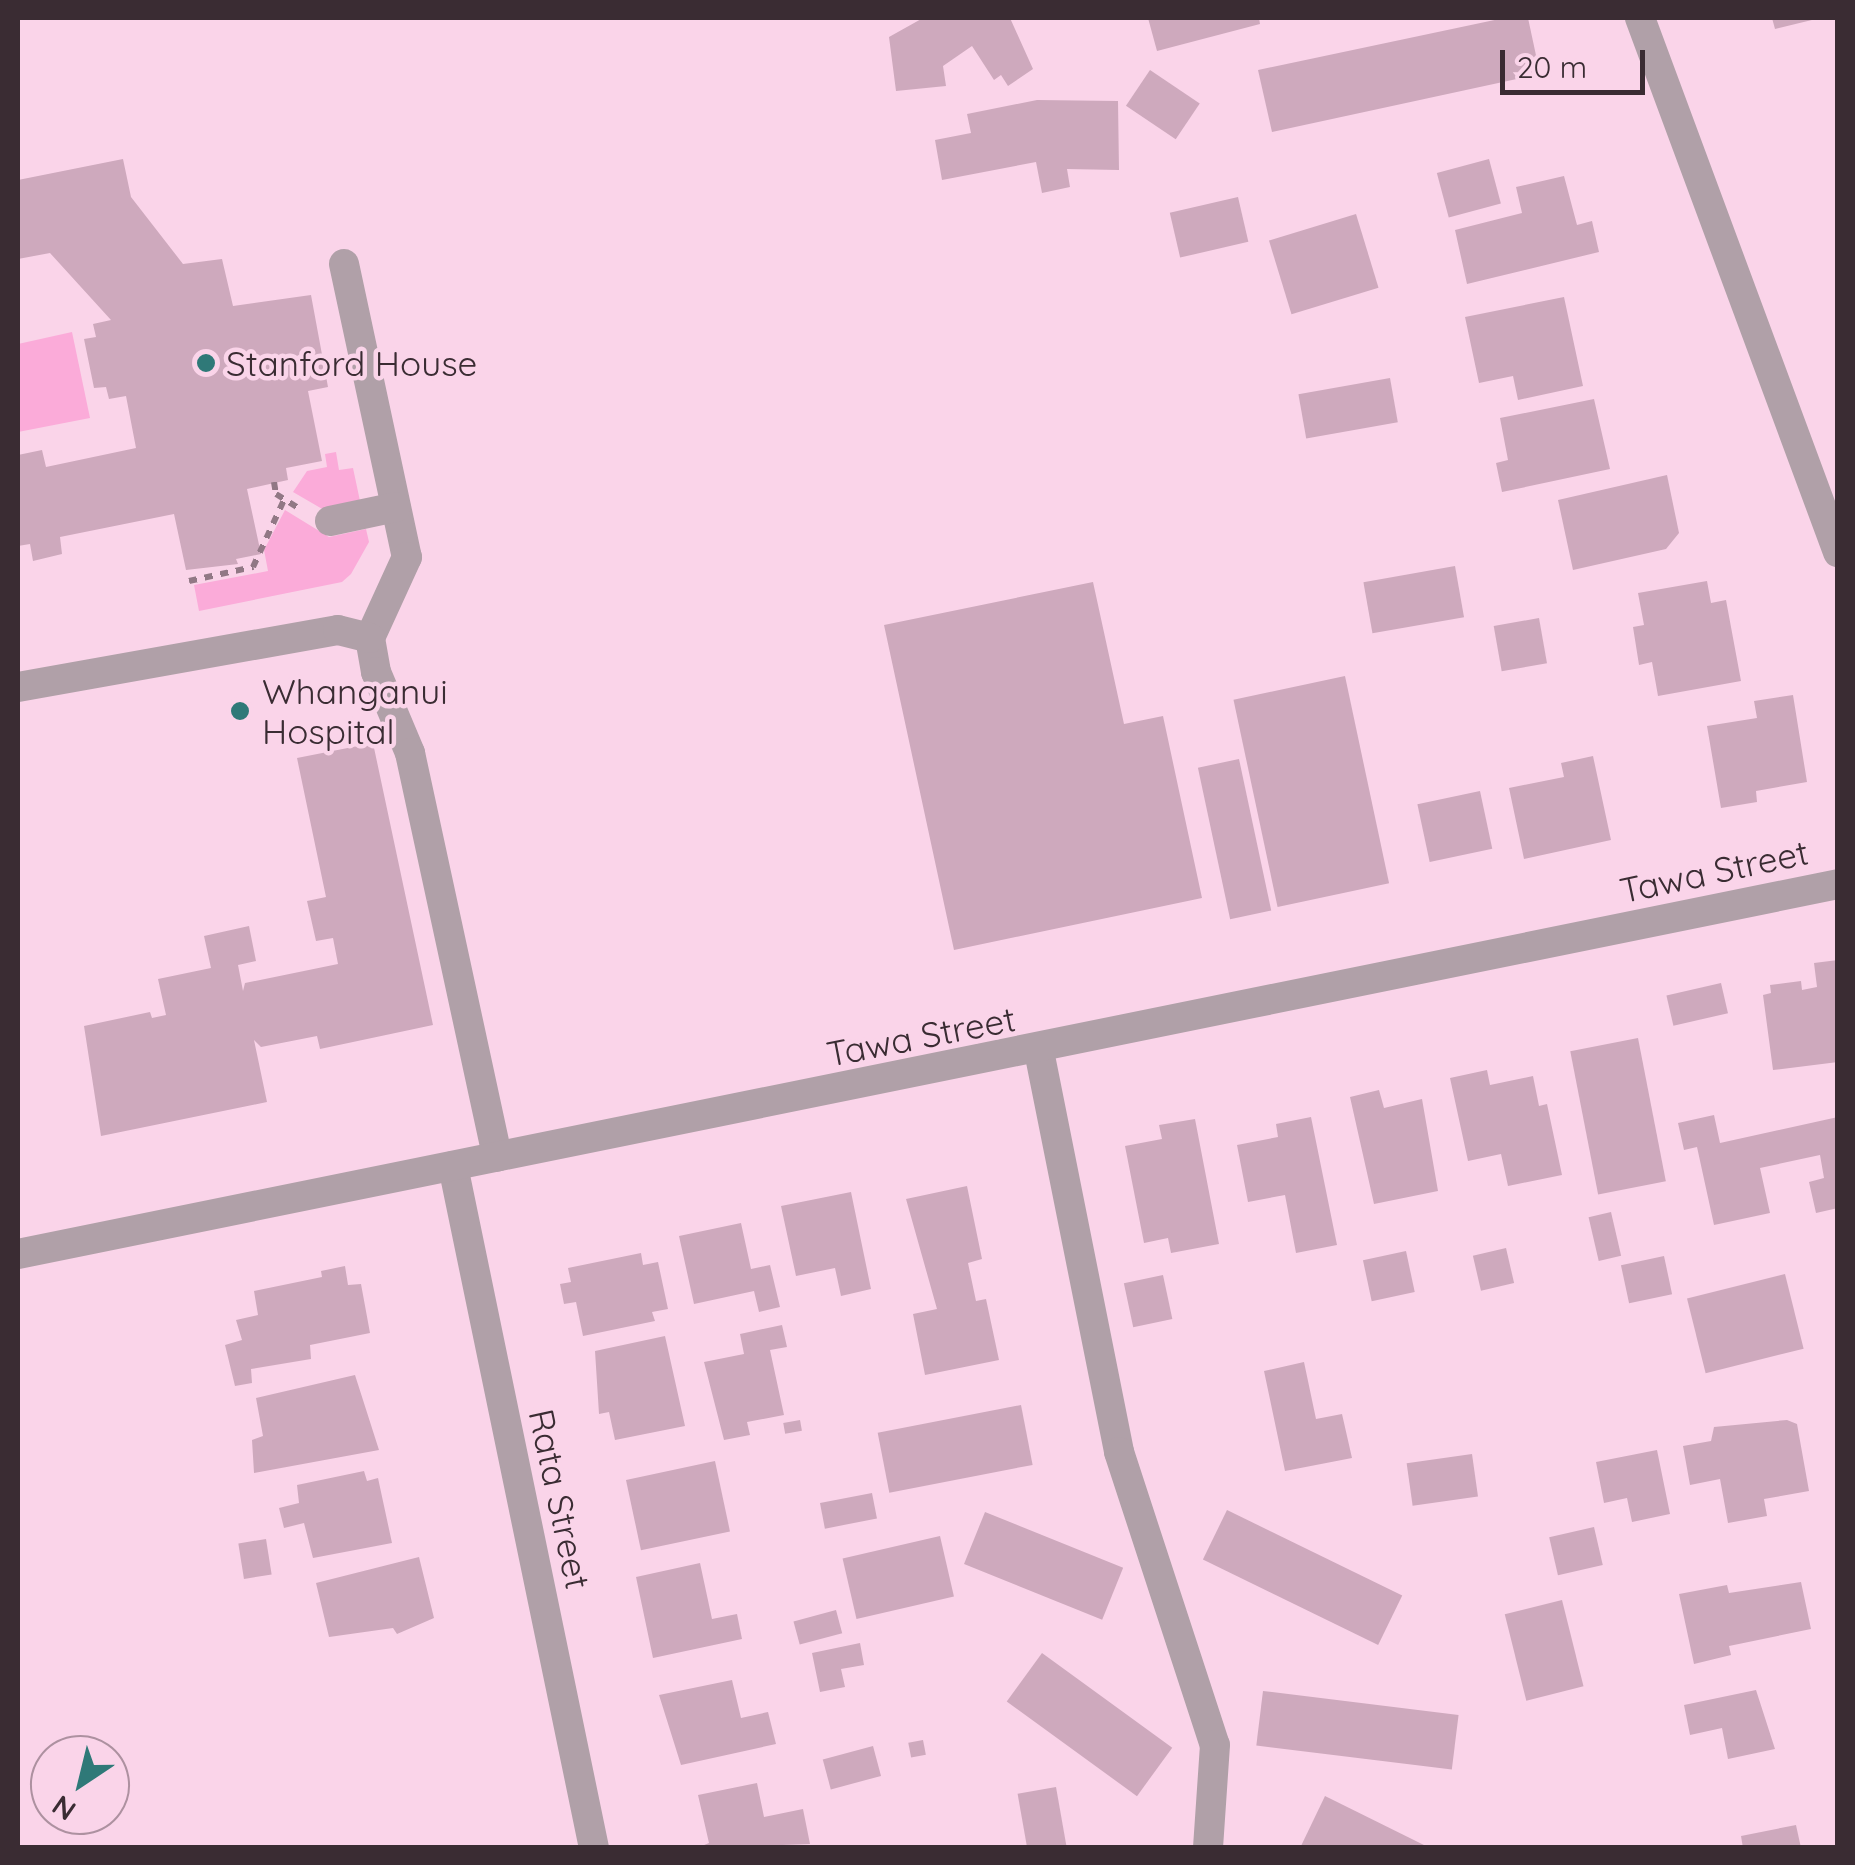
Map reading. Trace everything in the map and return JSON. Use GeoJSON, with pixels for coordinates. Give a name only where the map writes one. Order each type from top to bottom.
{"type":"FeatureCollection","features":[{"type":"Feature","properties":{"kind":"street"},"geometry":{"type":"LineString","coordinates":[[1640,18],[1838,552]]}},
{"type":"Feature","properties":{"kind":"street"},"geometry":{"type":"LineString","coordinates":[[344,264],[407,557],[370,638],[376,672],[410,753],[497,1157]]}},
{"type":"Feature","properties":{"kind":"street"},"geometry":{"type":"LineString","coordinates":[[330,520],[396,507]]}},
{"type":"Feature","properties":{"kind":"street"},"geometry":{"type":"LineString","coordinates":[[18,687],[338,630],[370,638]]}},
{"type":"Feature","properties":{"kind":"street","name":"Tawa Street"},"geometry":{"type":"LineString","coordinates":[[18,1254],[1039,1050],[1838,884]]}},
{"type":"Feature","properties":{"kind":"street"},"geometry":{"type":"LineString","coordinates":[[1039,1050],[1120,1452],[1215,1745],[1208,1848]]}},
{"type":"Feature","properties":{"kind":"street","name":"Rata Street"},"geometry":{"type":"LineString","coordinates":[[453,1166],[594,1848]]}},
{"type":"Feature","properties":{"kind":"path"},"geometry":{"type":"LineString","coordinates":[[188,581],[254,566],[284,500]]}},
{"type":"Feature","properties":{"kind":"shaded area"},"geometry":{"type":"Polygon","coordinates":[[[72,332],[90,418],[18,432],[18,344],[72,332]]]}},
{"type":"Feature","properties":{"kind":"shaded area"},"geometry":{"type":"Polygon","coordinates":[[[336,452],[339,470],[353,468],[360,501],[324,510],[293,492],[307,471],[327,467],[325,454],[336,452]]]}},
{"type":"Feature","properties":{"kind":"shaded area"},"geometry":{"type":"Polygon","coordinates":[[[285,510],[329,537],[366,529],[369,542],[351,574],[342,582],[199,611],[194,585],[268,571],[264,550],[285,510]]]}},
{"type":"Feature","properties":{"kind":"building"},"geometry":{"type":"Polygon","coordinates":[[[923,18],[1010,18],[1033,69],[1008,86],[1001,75],[994,80],[972,46],[943,66],[946,86],[896,91],[889,37],[923,18]]]}},
{"type":"Feature","properties":{"kind":"building"},"geometry":{"type":"Polygon","coordinates":[[[1148,18],[1259,18],[1260,24],[1157,51],[1148,18]]]}},
{"type":"Feature","properties":{"kind":"building"},"geometry":{"type":"Polygon","coordinates":[[[1504,18],[1528,18],[1540,74],[1272,132],[1258,70],[1504,18]]]}},
{"type":"Feature","properties":{"kind":"building"},"geometry":{"type":"Polygon","coordinates":[[[1772,18],[1816,18],[1816,19],[1775,29],[1772,18]]]}},
{"type":"Feature","properties":{"kind":"building"},"geometry":{"type":"Polygon","coordinates":[[[1150,70],[1200,104],[1176,139],[1126,106],[1150,70]]]}},
{"type":"Feature","properties":{"kind":"building"},"geometry":{"type":"Polygon","coordinates":[[[1037,100],[1118,101],[1119,170],[1067,169],[1070,187],[1042,193],[1036,162],[942,180],[935,140],[971,133],[967,114],[1037,100]]]}},
{"type":"Feature","properties":{"kind":"building","name":"Stanford House"},"geometry":{"type":"Polygon","coordinates":[[[123,159],[131,197],[183,264],[222,259],[233,306],[311,295],[328,387],[308,391],[322,461],[286,468],[288,480],[247,489],[261,554],[236,559],[238,564],[186,570],[174,514],[60,537],[62,554],[33,561],[30,544],[18,546],[18,455],[42,450],[46,467],[136,448],[126,396],[109,399],[106,387],[94,388],[84,339],[96,337],[93,324],[111,320],[50,253],[18,259],[18,180],[123,159]]]}},
{"type":"Feature","properties":{"kind":"building"},"geometry":{"type":"Polygon","coordinates":[[[1489,159],[1501,203],[1449,217],[1437,173],[1489,159]]]}},
{"type":"Feature","properties":{"kind":"building"},"geometry":{"type":"Polygon","coordinates":[[[1564,176],[1577,225],[1592,221],[1599,252],[1467,284],[1455,230],[1522,213],[1516,187],[1564,176]]]}},
{"type":"Feature","properties":{"kind":"building"},"geometry":{"type":"Polygon","coordinates":[[[1238,197],[1248,242],[1180,258],[1170,213],[1238,197]]]}},
{"type":"Feature","properties":{"kind":"building"},"geometry":{"type":"Polygon","coordinates":[[[1356,214],[1379,288],[1291,314],[1269,241],[1356,214]]]}},
{"type":"Feature","properties":{"kind":"building"},"geometry":{"type":"Polygon","coordinates":[[[1564,297],[1583,386],[1518,400],[1513,376],[1479,383],[1465,317],[1564,297]]]}},
{"type":"Feature","properties":{"kind":"building"},"geometry":{"type":"Polygon","coordinates":[[[1390,378],[1398,422],[1306,438],[1298,394],[1390,378]]]}},
{"type":"Feature","properties":{"kind":"building"},"geometry":{"type":"Polygon","coordinates":[[[1594,399],[1610,469],[1502,492],[1496,463],[1508,460],[1500,418],[1594,399]]]}},
{"type":"Feature","properties":{"kind":"building"},"geometry":{"type":"Polygon","coordinates":[[[1667,475],[1679,533],[1666,549],[1573,570],[1558,500],[1667,475]]]}},
{"type":"Feature","properties":{"kind":"building"},"geometry":{"type":"Polygon","coordinates":[[[1455,566],[1464,617],[1372,633],[1363,582],[1455,566]]]}},
{"type":"Feature","properties":{"kind":"building"},"geometry":{"type":"Polygon","coordinates":[[[1707,581],[1711,603],[1726,600],[1741,681],[1658,696],[1652,662],[1639,665],[1633,627],[1644,625],[1638,593],[1707,581]]]}},
{"type":"Feature","properties":{"kind":"building"},"geometry":{"type":"Polygon","coordinates":[[[1093,582],[1124,724],[1163,716],[1202,898],[954,950],[884,625],[1093,582]]]}},
{"type":"Feature","properties":{"kind":"building"},"geometry":{"type":"Polygon","coordinates":[[[1539,618],[1547,663],[1502,671],[1494,626],[1539,618]]]}},
{"type":"Feature","properties":{"kind":"building"},"geometry":{"type":"Polygon","coordinates":[[[1345,676],[1389,883],[1278,907],[1233,700],[1345,676]]]}},
{"type":"Feature","properties":{"kind":"building"},"geometry":{"type":"Polygon","coordinates":[[[1793,695],[1807,782],[1756,791],[1757,802],[1721,808],[1707,726],[1757,718],[1754,701],[1793,695]]]}},
{"type":"Feature","properties":{"kind":"building"},"geometry":{"type":"Polygon","coordinates":[[[373,743],[433,1025],[320,1049],[317,1036],[261,1047],[254,1040],[267,1102],[101,1136],[84,1026],[150,1012],[152,1018],[166,1015],[158,979],[211,968],[204,936],[249,926],[256,961],[238,965],[243,991],[245,983],[338,964],[333,938],[316,941],[307,901],[326,897],[297,758],[373,743]]]}},
{"type":"Feature","properties":{"kind":"building"},"geometry":{"type":"Polygon","coordinates":[[[1593,756],[1611,840],[1524,859],[1509,788],[1564,777],[1561,763],[1593,756]]]}},
{"type":"Feature","properties":{"kind":"building"},"geometry":{"type":"Polygon","coordinates":[[[1239,759],[1271,911],[1230,919],[1198,768],[1239,759]]]}},
{"type":"Feature","properties":{"kind":"building"},"geometry":{"type":"Polygon","coordinates":[[[1480,791],[1492,849],[1430,862],[1417,804],[1480,791]]]}},
{"type":"Feature","properties":{"kind":"building"},"geometry":{"type":"Polygon","coordinates":[[[1838,960],[1838,1062],[1773,1070],[1763,995],[1771,993],[1770,985],[1801,981],[1802,990],[1817,987],[1814,963],[1838,960]]]}},
{"type":"Feature","properties":{"kind":"building"},"geometry":{"type":"Polygon","coordinates":[[[1721,983],[1728,1013],[1673,1026],[1666,996],[1721,983]]]}},
{"type":"Feature","properties":{"kind":"building"},"geometry":{"type":"Polygon","coordinates":[[[1638,1038],[1666,1181],[1598,1194],[1570,1051],[1638,1038]]]}},
{"type":"Feature","properties":{"kind":"building"},"geometry":{"type":"Polygon","coordinates":[[[1487,1070],[1490,1085],[1533,1076],[1539,1106],[1547,1104],[1562,1175],[1508,1186],[1501,1154],[1468,1161],[1450,1078],[1487,1070]]]}},
{"type":"Feature","properties":{"kind":"building"},"geometry":{"type":"Polygon","coordinates":[[[1379,1090],[1384,1108],[1422,1099],[1438,1191],[1374,1204],[1350,1097],[1379,1090]]]}},
{"type":"Feature","properties":{"kind":"building"},"geometry":{"type":"Polygon","coordinates":[[[1714,1115],[1720,1143],[1838,1117],[1838,1208],[1816,1213],[1809,1182],[1824,1178],[1820,1155],[1760,1168],[1770,1213],[1714,1225],[1697,1147],[1684,1150],[1678,1123],[1714,1115]]]}},
{"type":"Feature","properties":{"kind":"building"},"geometry":{"type":"Polygon","coordinates":[[[1311,1117],[1337,1245],[1296,1253],[1285,1195],[1248,1202],[1237,1145],[1278,1137],[1276,1124],[1311,1117]]]}},
{"type":"Feature","properties":{"kind":"building"},"geometry":{"type":"Polygon","coordinates":[[[1195,1119],[1219,1244],[1171,1253],[1168,1238],[1144,1243],[1125,1146],[1162,1139],[1159,1125],[1195,1119]]]}},
{"type":"Feature","properties":{"kind":"building"},"geometry":{"type":"Polygon","coordinates":[[[967,1186],[982,1259],[968,1263],[976,1301],[986,1299],[999,1360],[925,1375],[913,1314],[937,1309],[906,1199],[967,1186]]]}},
{"type":"Feature","properties":{"kind":"building"},"geometry":{"type":"Polygon","coordinates":[[[851,1192],[871,1289],[841,1296],[835,1268],[796,1276],[781,1206],[851,1192]]]}},
{"type":"Feature","properties":{"kind":"building"},"geometry":{"type":"Polygon","coordinates":[[[1611,1212],[1621,1256],[1599,1261],[1589,1217],[1611,1212]]]}},
{"type":"Feature","properties":{"kind":"building"},"geometry":{"type":"Polygon","coordinates":[[[741,1223],[751,1269],[770,1265],[780,1307],[759,1312],[754,1291],[694,1304],[679,1236],[741,1223]]]}},
{"type":"Feature","properties":{"kind":"building"},"geometry":{"type":"Polygon","coordinates":[[[1506,1248],[1514,1283],[1481,1291],[1473,1256],[1506,1248]]]}},
{"type":"Feature","properties":{"kind":"building"},"geometry":{"type":"Polygon","coordinates":[[[1406,1251],[1415,1292],[1372,1301],[1363,1260],[1406,1251]]]}},
{"type":"Feature","properties":{"kind":"building"},"geometry":{"type":"Polygon","coordinates":[[[641,1253],[643,1265],[658,1262],[668,1309],[652,1312],[655,1321],[583,1336],[576,1302],[564,1304],[560,1284],[571,1282],[568,1268],[641,1253]]]}},
{"type":"Feature","properties":{"kind":"building"},"geometry":{"type":"Polygon","coordinates":[[[1664,1256],[1672,1294],[1629,1303],[1621,1265],[1664,1256]]]}},
{"type":"Feature","properties":{"kind":"building"},"geometry":{"type":"Polygon","coordinates":[[[345,1266],[348,1285],[361,1284],[370,1333],[310,1345],[311,1359],[251,1369],[252,1383],[235,1386],[225,1345],[242,1340],[236,1320],[258,1315],[254,1291],[322,1277],[321,1271],[345,1266]]]}},
{"type":"Feature","properties":{"kind":"building"},"geometry":{"type":"Polygon","coordinates":[[[1785,1274],[1804,1349],[1706,1373],[1687,1298],[1785,1274]]]}},
{"type":"Feature","properties":{"kind":"building"},"geometry":{"type":"Polygon","coordinates":[[[1163,1275],[1172,1319],[1133,1327],[1124,1283],[1163,1275]]]}},
{"type":"Feature","properties":{"kind":"building"},"geometry":{"type":"Polygon","coordinates":[[[782,1325],[787,1347],[770,1350],[784,1415],[747,1422],[750,1435],[724,1440],[704,1362],[744,1354],[740,1334],[782,1325]]]}},
{"type":"Feature","properties":{"kind":"building"},"geometry":{"type":"Polygon","coordinates":[[[665,1336],[685,1426],[615,1440],[609,1412],[599,1414],[595,1351],[665,1336]]]}},
{"type":"Feature","properties":{"kind":"building"},"geometry":{"type":"Polygon","coordinates":[[[1304,1362],[1316,1419],[1342,1414],[1352,1458],[1285,1471],[1264,1371],[1304,1362]]]}},
{"type":"Feature","properties":{"kind":"building"},"geometry":{"type":"Polygon","coordinates":[[[355,1375],[379,1450],[254,1473],[252,1440],[263,1436],[256,1398],[355,1375]]]}},
{"type":"Feature","properties":{"kind":"building"},"geometry":{"type":"Polygon","coordinates":[[[1021,1405],[1033,1465],[889,1493],[878,1433],[1021,1405]]]}},
{"type":"Feature","properties":{"kind":"building"},"geometry":{"type":"Polygon","coordinates":[[[800,1420],[802,1431],[785,1434],[783,1423],[800,1420]]]}},
{"type":"Feature","properties":{"kind":"building"},"geometry":{"type":"Polygon","coordinates":[[[1787,1420],[1797,1424],[1809,1491],[1764,1499],[1767,1516],[1728,1523],[1720,1479],[1690,1485],[1683,1446],[1711,1441],[1714,1427],[1787,1420]]]}},
{"type":"Feature","properties":{"kind":"building"},"geometry":{"type":"Polygon","coordinates":[[[1657,1450],[1670,1514],[1632,1522],[1627,1498],[1604,1503],[1596,1462],[1657,1450]]]}},
{"type":"Feature","properties":{"kind":"building"},"geometry":{"type":"Polygon","coordinates":[[[1472,1454],[1478,1497],[1413,1506],[1407,1463],[1472,1454]]]}},
{"type":"Feature","properties":{"kind":"building"},"geometry":{"type":"Polygon","coordinates":[[[715,1461],[730,1531],[641,1550],[626,1480],[715,1461]]]}},
{"type":"Feature","properties":{"kind":"building"},"geometry":{"type":"Polygon","coordinates":[[[364,1471],[367,1481],[378,1478],[392,1543],[313,1558],[304,1523],[284,1528],[279,1508],[299,1503],[297,1485],[364,1471]]]}},
{"type":"Feature","properties":{"kind":"building"},"geometry":{"type":"Polygon","coordinates":[[[872,1493],[877,1519],[825,1529],[820,1503],[872,1493]]]}},
{"type":"Feature","properties":{"kind":"building"},"geometry":{"type":"Polygon","coordinates":[[[1227,1510],[1402,1595],[1378,1645],[1203,1559],[1227,1510]]]}},
{"type":"Feature","properties":{"kind":"building"},"geometry":{"type":"Polygon","coordinates":[[[985,1512],[1123,1568],[1102,1620],[964,1564],[985,1512]]]}},
{"type":"Feature","properties":{"kind":"building"},"geometry":{"type":"Polygon","coordinates":[[[1594,1527],[1603,1565],[1558,1575],[1549,1537],[1594,1527]]]}},
{"type":"Feature","properties":{"kind":"building"},"geometry":{"type":"Polygon","coordinates":[[[940,1536],[954,1596],[857,1619],[843,1558],[940,1536]]]}},
{"type":"Feature","properties":{"kind":"building"},"geometry":{"type":"Polygon","coordinates":[[[266,1539],[272,1575],[244,1579],[238,1543],[266,1539]]]}},
{"type":"Feature","properties":{"kind":"building"},"geometry":{"type":"Polygon","coordinates":[[[419,1557],[434,1618],[397,1634],[393,1628],[329,1637],[316,1583],[419,1557]]]}},
{"type":"Feature","properties":{"kind":"building"},"geometry":{"type":"Polygon","coordinates":[[[700,1563],[712,1619],[737,1614],[742,1639],[653,1658],[636,1577],[700,1563]]]}},
{"type":"Feature","properties":{"kind":"building"},"geometry":{"type":"Polygon","coordinates":[[[1801,1582],[1811,1629],[1729,1646],[1731,1655],[1694,1664],[1679,1594],[1727,1585],[1729,1593],[1801,1582]]]}},
{"type":"Feature","properties":{"kind":"building"},"geometry":{"type":"Polygon","coordinates":[[[1562,1600],[1584,1686],[1526,1701],[1505,1614],[1562,1600]]]}},
{"type":"Feature","properties":{"kind":"building"},"geometry":{"type":"Polygon","coordinates":[[[836,1610],[842,1633],[800,1645],[793,1621],[836,1610]]]}},
{"type":"Feature","properties":{"kind":"building"},"geometry":{"type":"Polygon","coordinates":[[[860,1643],[864,1665],[841,1669],[845,1687],[820,1692],[812,1653],[860,1643]]]}},
{"type":"Feature","properties":{"kind":"building"},"geometry":{"type":"Polygon","coordinates":[[[1042,1653],[1172,1748],[1137,1796],[1007,1702],[1042,1653]]]}},
{"type":"Feature","properties":{"kind":"building"},"geometry":{"type":"Polygon","coordinates":[[[732,1680],[741,1718],[768,1712],[776,1744],[681,1765],[659,1695],[732,1680]]]}},
{"type":"Feature","properties":{"kind":"building"},"geometry":{"type":"Polygon","coordinates":[[[1756,1690],[1775,1749],[1728,1759],[1722,1728],[1690,1735],[1684,1705],[1756,1690]]]}},
{"type":"Feature","properties":{"kind":"building"},"geometry":{"type":"Polygon","coordinates":[[[1263,1691],[1459,1715],[1452,1770],[1256,1746],[1263,1691]]]}},
{"type":"Feature","properties":{"kind":"building"},"geometry":{"type":"Polygon","coordinates":[[[923,1740],[926,1755],[911,1758],[908,1743],[923,1740]]]}},
{"type":"Feature","properties":{"kind":"building"},"geometry":{"type":"Polygon","coordinates":[[[873,1746],[881,1776],[831,1789],[823,1759],[873,1746]]]}},
{"type":"Feature","properties":{"kind":"building"},"geometry":{"type":"Polygon","coordinates":[[[757,1783],[764,1817],[803,1809],[810,1844],[697,1848],[709,1843],[698,1795],[757,1783]]]}},
{"type":"Feature","properties":{"kind":"building"},"geometry":{"type":"Polygon","coordinates":[[[1056,1787],[1067,1848],[1027,1848],[1018,1794],[1056,1787]]]}},
{"type":"Feature","properties":{"kind":"building"},"geometry":{"type":"Polygon","coordinates":[[[1325,1796],[1430,1848],[1301,1846],[1325,1796]]]}},
{"type":"Feature","properties":{"kind":"building"},"geometry":{"type":"Polygon","coordinates":[[[1796,1825],[1801,1848],[1743,1848],[1741,1836],[1796,1825]]]}},
{"type":"Feature","properties":{"kind":"place","name":"Stanford House"},"geometry":{"type":"Point","coordinates":[206,363]}},
{"type":"Feature","properties":{"kind":"place","name":"Whanganui Hospital"},"geometry":{"type":"Point","coordinates":[240,711]}}]}
